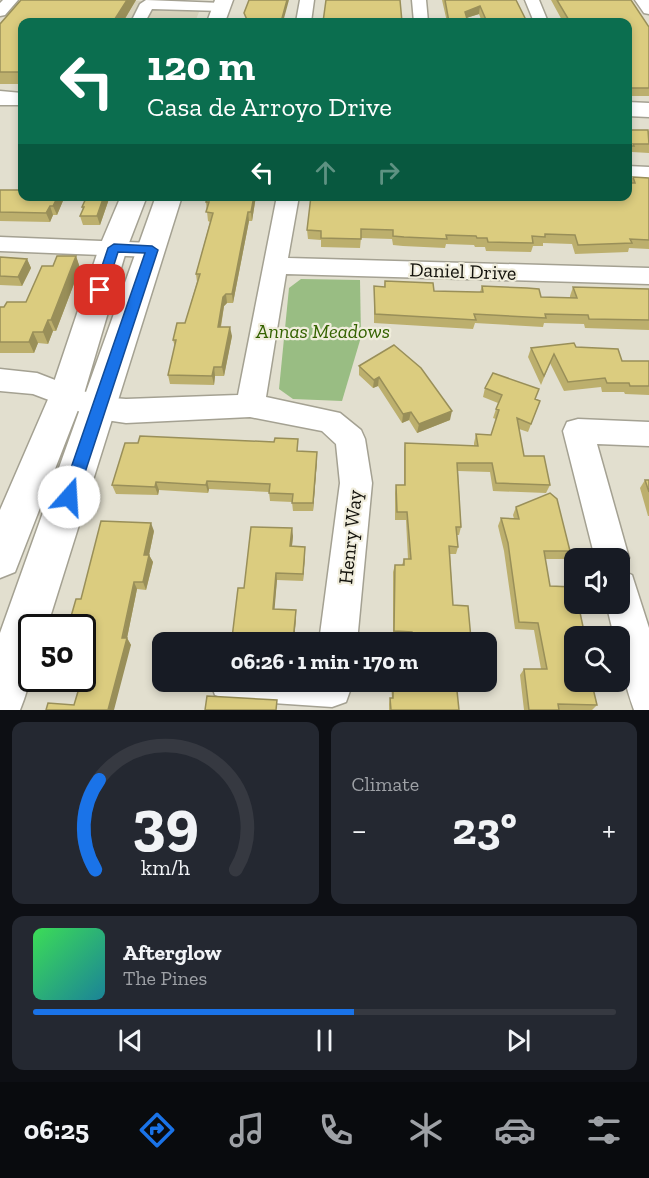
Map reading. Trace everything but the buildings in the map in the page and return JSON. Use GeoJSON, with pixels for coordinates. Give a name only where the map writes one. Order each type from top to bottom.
{"type":"FeatureCollection","features":[{"type":"Feature","properties":{"kind":"main road"},"geometry":{"type":"LineString","coordinates":[[0,99],[18,99]]}},
{"type":"Feature","properties":{"kind":"main road"},"geometry":{"type":"LineString","coordinates":[[632,109],[649,110]]}},
{"type":"Feature","properties":{"kind":"main road"},"geometry":{"type":"LineString","coordinates":[[632,116],[649,117]]}},
{"type":"Feature","properties":{"kind":"main road"},"geometry":{"type":"LineString","coordinates":[[0,699],[83,402],[114,248],[132,201]]}},
{"type":"Feature","properties":{"kind":"main road"},"geometry":{"type":"LineString","coordinates":[[0,558],[83,402],[152,250],[167,201]]}},
{"type":"Feature","properties":{"kind":"street"},"geometry":{"type":"LineString","coordinates":[[0,12],[11,0]]}},
{"type":"Feature","properties":{"kind":"street"},"geometry":{"type":"LineString","coordinates":[[305,18],[307,0]]}},
{"type":"Feature","properties":{"kind":"street"},"geometry":{"type":"LineString","coordinates":[[419,0],[421,18]]}},
{"type":"Feature","properties":{"kind":"street"},"geometry":{"type":"LineString","coordinates":[[531,0],[539,18]]}},
{"type":"Feature","properties":{"kind":"street"},"geometry":{"type":"LineString","coordinates":[[642,0],[649,10]]}},
{"type":"Feature","properties":{"kind":"street"},"geometry":{"type":"LineString","coordinates":[[140,18],[147,4],[221,10]]}},
{"type":"Feature","properties":{"kind":"street"},"geometry":{"type":"LineString","coordinates":[[176,18],[184,6]]}},
{"type":"Feature","properties":{"kind":"street"},"geometry":{"type":"LineString","coordinates":[[632,172],[649,172]]}},
{"type":"Feature","properties":{"kind":"street"},"geometry":{"type":"LineString","coordinates":[[250,406],[278,266],[287,201]]}},
{"type":"Feature","properties":{"kind":"street"},"geometry":{"type":"LineString","coordinates":[[0,244],[152,250]]}},
{"type":"Feature","properties":{"kind":"street","name":"Daniel Drive"},"geometry":{"type":"LineString","coordinates":[[278,266],[649,276]]}},
{"type":"Feature","properties":{"kind":"street","name":"Henry Way"},"geometry":{"type":"LineString","coordinates":[[0,380],[37,384],[83,402],[126,411],[250,406],[330,421],[350,439],[356,483],[339,632]]}},
{"type":"Feature","properties":{"kind":"street"},"geometry":{"type":"LineString","coordinates":[[609,548],[578,431],[649,435]]}},
{"type":"Feature","properties":{"kind":"street"},"geometry":{"type":"LineString","coordinates":[[627,614],[649,698]]}},
{"type":"Feature","properties":{"kind":"shaded area"},"geometry":{"type":"Polygon","coordinates":[[[93,0],[203,2],[197,18],[61,18],[93,0]]]}},
{"type":"Feature","properties":{"kind":"green space","name":"Annas Meadows"},"geometry":{"type":"Polygon","coordinates":[[[301,279],[360,280],[361,337],[342,401],[293,399],[279,389],[289,288],[301,279]]]}},
{"type":"Feature","properties":{"kind":"route"},"geometry":{"type":"LineString","coordinates":[[69,497],[152,250],[114,248],[100,290]]}}]}
